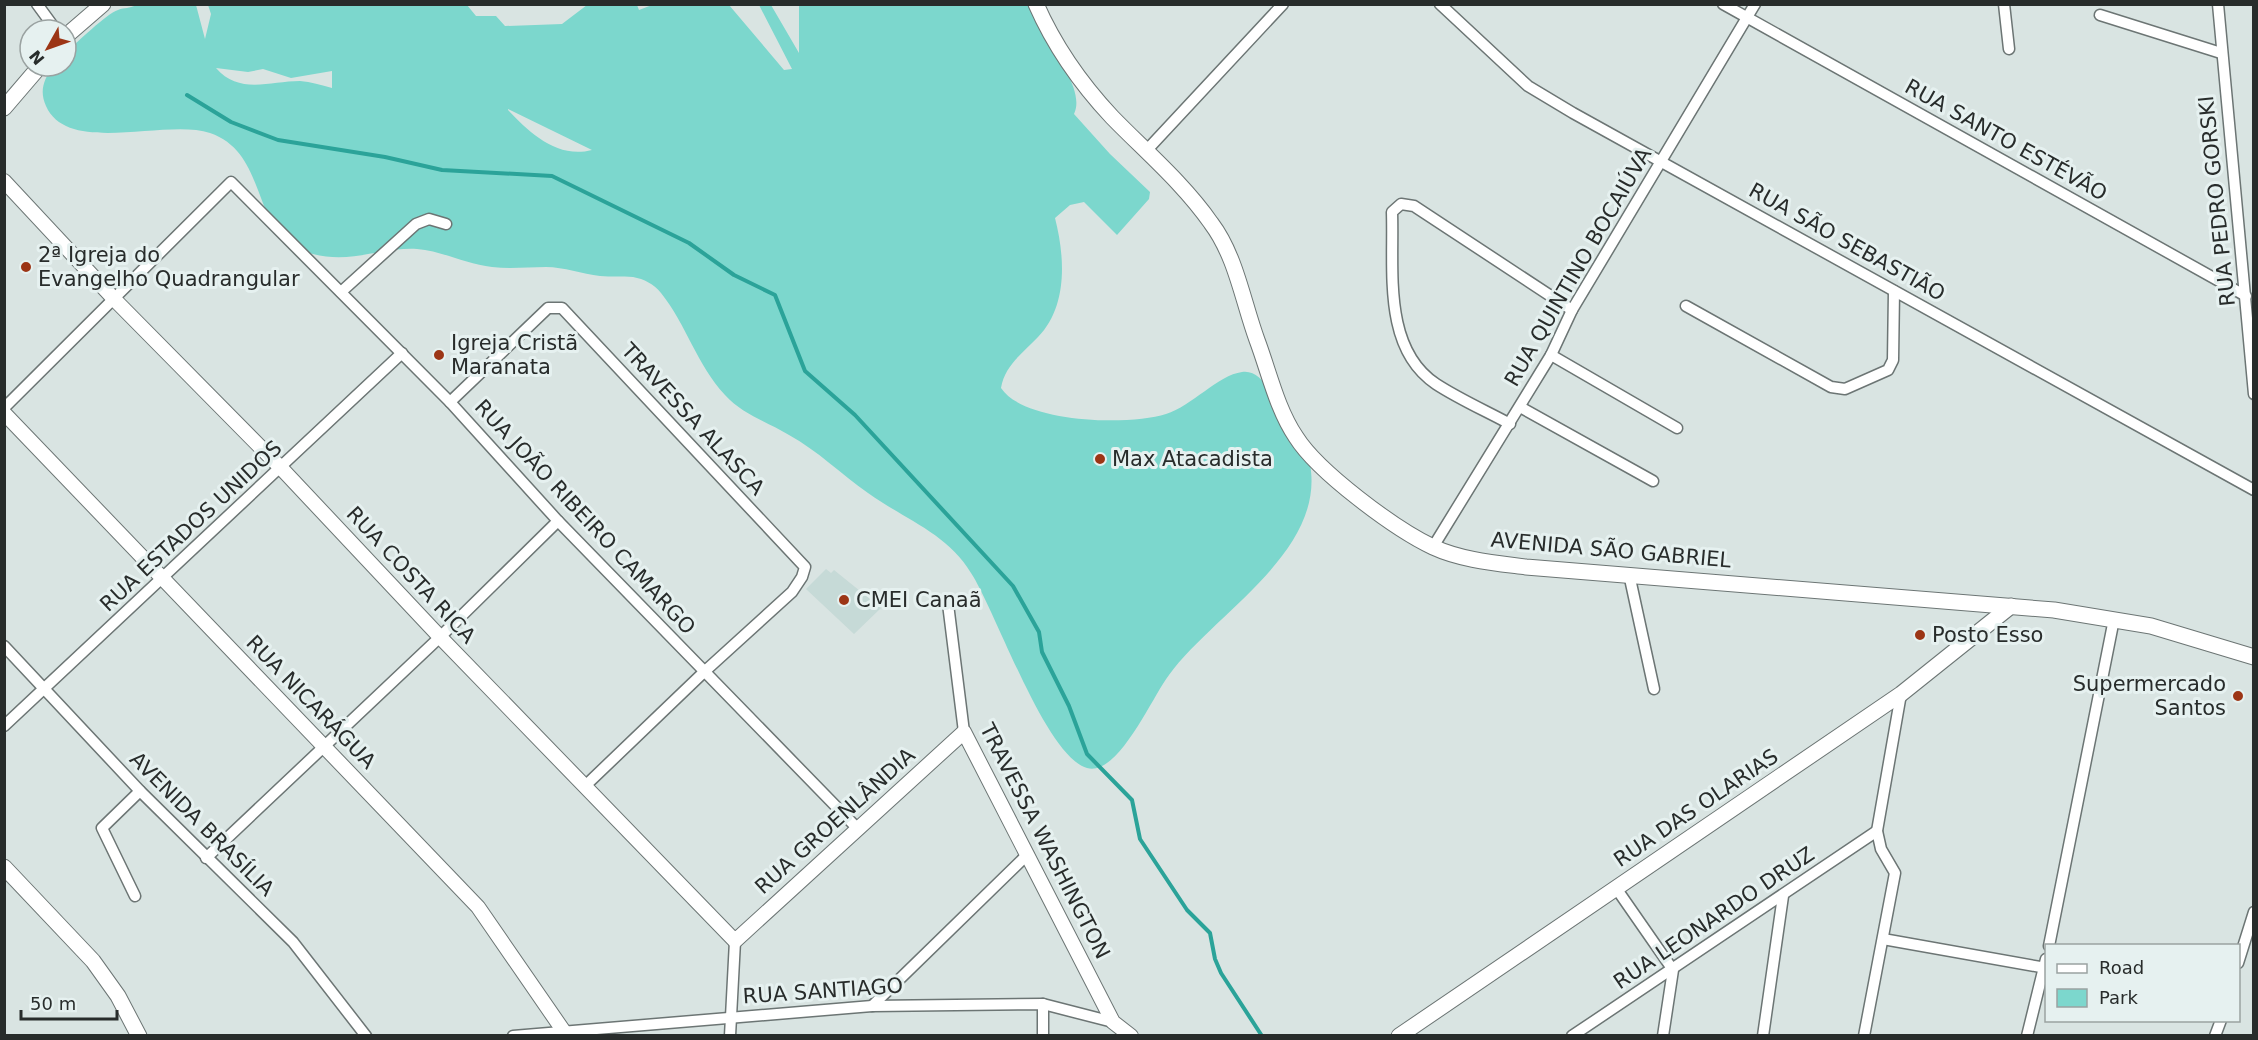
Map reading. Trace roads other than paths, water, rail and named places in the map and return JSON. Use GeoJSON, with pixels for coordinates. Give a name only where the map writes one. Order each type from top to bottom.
{"type":"FeatureCollection","features":[{"type":"Feature","properties":{"kind":"main road"},"geometry":{"type":"LineString","coordinates":[[78,26],[103,4]]}},
{"type":"Feature","properties":{"kind":"main road","name":"AVENIDA SÃO GABRIEL"},"geometry":{"type":"LineString","coordinates":[[1036,4],[1048,30],[1080,77],[1110,114],[1212,224],[1233,264],[1283,413],[1296,437],[1317,464],[1433,547],[1482,561],[2011,606],[2114,619],[2218,644],[2253,657]]}},
{"type":"Feature","properties":{"kind":"main road"},"geometry":{"type":"LineString","coordinates":[[4,108],[30,78]]}},
{"type":"Feature","properties":{"kind":"main road","name":"RUA DAS OLARIAS"},"geometry":{"type":"LineString","coordinates":[[1399,1035],[1900,694],[2011,606]]}},
{"type":"Feature","properties":{"kind":"main road"},"geometry":{"type":"LineString","coordinates":[[4,867],[93,961],[118,996],[139,1035]]}},
{"type":"Feature","properties":{"kind":"street"},"geometry":{"type":"LineString","coordinates":[[38,4],[48,18]]}},
{"type":"Feature","properties":{"kind":"street"},"geometry":{"type":"LineString","coordinates":[[1146,151],[1283,4]]}},
{"type":"Feature","properties":{"kind":"street","name":"RUA SÃO SEBASTIÃO"},"geometry":{"type":"LineString","coordinates":[[1440,4],[1528,86],[2253,490]]}},
{"type":"Feature","properties":{"kind":"street","name":"RUA SANTO ESTÉVÃO"},"geometry":{"type":"LineString","coordinates":[[1723,4],[2246,296]]}},
{"type":"Feature","properties":{"kind":"street","name":"RUA QUINTINO BOCAIÚVA"},"geometry":{"type":"LineString","coordinates":[[1433,547],[1551,355],[1572,310],[1755,4]]}},
{"type":"Feature","properties":{"kind":"street"},"geometry":{"type":"LineString","coordinates":[[2004,4],[2009,49]]}},
{"type":"Feature","properties":{"kind":"street","name":"RUA PEDRO GORSKI"},"geometry":{"type":"LineString","coordinates":[[2218,4],[2253,394]]}},
{"type":"Feature","properties":{"kind":"street"},"geometry":{"type":"LineString","coordinates":[[2100,15],[2221,53]]}},
{"type":"Feature","properties":{"kind":"street","name":"RUA COSTA RICA"},"geometry":{"type":"LineString","coordinates":[[4,181],[114,300],[282,469],[440,637],[735,941]]}},
{"type":"Feature","properties":{"kind":"street","name":"RUA JOÃO RIBEIRO CAMARGO"},"geometry":{"type":"LineString","coordinates":[[114,300],[231,182],[450,402],[558,521],[858,829]]}},
{"type":"Feature","properties":{"kind":"street"},"geometry":{"type":"LineString","coordinates":[[1510,424],[1435,383],[1408,357],[1396,323],[1392,212],[1401,204],[1414,206],[1572,310]]}},
{"type":"Feature","properties":{"kind":"street"},"geometry":{"type":"LineString","coordinates":[[341,292],[416,224],[429,219],[446,224]]}},
{"type":"Feature","properties":{"kind":"street"},"geometry":{"type":"LineString","coordinates":[[1686,306],[1831,387],[1845,389],[1888,370],[1893,360],[1894,291]]}},
{"type":"Feature","properties":{"kind":"street"},"geometry":{"type":"LineString","coordinates":[[4,410],[114,300]]}},
{"type":"Feature","properties":{"kind":"street","name":"TRAVESSA ALASCA"},"geometry":{"type":"LineString","coordinates":[[450,402],[548,308],[562,308],[804,567],[802,577],[792,592],[704,672]]}},
{"type":"Feature","properties":{"kind":"street","name":"RUA ESTADOS UNIDOS"},"geometry":{"type":"LineString","coordinates":[[4,726],[282,469],[402,353]]}},
{"type":"Feature","properties":{"kind":"street"},"geometry":{"type":"LineString","coordinates":[[1551,355],[1677,428]]}},
{"type":"Feature","properties":{"kind":"street"},"geometry":{"type":"LineString","coordinates":[[1520,407],[1653,481]]}},
{"type":"Feature","properties":{"kind":"street","name":"RUA NICARÁGUA"},"geometry":{"type":"LineString","coordinates":[[4,410],[478,907],[566,1034]]}},
{"type":"Feature","properties":{"kind":"street"},"geometry":{"type":"LineString","coordinates":[[206,858],[440,637],[558,521]]}},
{"type":"Feature","properties":{"kind":"street"},"geometry":{"type":"LineString","coordinates":[[1629,574],[1638,604],[1654,689]]}},
{"type":"Feature","properties":{"kind":"street","name":"TRAVESSA WASHINGTON"},"geometry":{"type":"LineString","coordinates":[[948,604],[964,732],[1113,1022]]}},
{"type":"Feature","properties":{"kind":"street"},"geometry":{"type":"LineString","coordinates":[[2049,944],[2114,619]]}},
{"type":"Feature","properties":{"kind":"street","name":"AVENIDA BRASÍLIA"},"geometry":{"type":"LineString","coordinates":[[4,646],[140,791],[293,942],[366,1035]]}},
{"type":"Feature","properties":{"kind":"street"},"geometry":{"type":"LineString","coordinates":[[584,787],[704,672]]}},
{"type":"Feature","properties":{"kind":"street"},"geometry":{"type":"LineString","coordinates":[[1864,1035],[1895,873],[1881,849],[1876,831],[1900,694]]}},
{"type":"Feature","properties":{"kind":"street","name":"RUA GROENLÂNDIA"},"geometry":{"type":"LineString","coordinates":[[735,941],[964,732]]}},
{"type":"Feature","properties":{"kind":"street"},"geometry":{"type":"LineString","coordinates":[[135,896],[102,828],[140,791]]}},
{"type":"Feature","properties":{"kind":"street","name":"RUA LEONARDO DRUZ"},"geometry":{"type":"LineString","coordinates":[[1572,1035],[1673,970],[1876,831]]}},
{"type":"Feature","properties":{"kind":"street"},"geometry":{"type":"LineString","coordinates":[[872,1006],[1028,854]]}},
{"type":"Feature","properties":{"kind":"street"},"geometry":{"type":"LineString","coordinates":[[1616,888],[1673,970],[1664,1035]]}},
{"type":"Feature","properties":{"kind":"street"},"geometry":{"type":"LineString","coordinates":[[1763,1035],[1783,896]]}},
{"type":"Feature","properties":{"kind":"street"},"geometry":{"type":"LineString","coordinates":[[2240,956],[2253,912]]}},
{"type":"Feature","properties":{"kind":"street"},"geometry":{"type":"LineString","coordinates":[[1883,939],[2045,965]]}},
{"type":"Feature","properties":{"kind":"street"},"geometry":{"type":"LineString","coordinates":[[730,1035],[729,1018],[735,941]]}},
{"type":"Feature","properties":{"kind":"street"},"geometry":{"type":"LineString","coordinates":[[2027,1035],[2045,969]]}},
{"type":"Feature","properties":{"kind":"street"},"geometry":{"type":"LineString","coordinates":[[1043,1004],[1043,1035]]}},
{"type":"Feature","properties":{"kind":"street","name":"RUA SANTIAGO"},"geometry":{"type":"LineString","coordinates":[[513,1035],[566,1034],[872,1006],[1043,1004],[1113,1022],[1131,1035]]}},
{"type":"Feature","properties":{"kind":"waterway"},"geometry":{"type":"LineString","coordinates":[[187,95],[231,122],[278,140],[385,157],[442,170],[552,176],[689,243],[734,275],[775,295],[805,371],[855,415],[1013,586],[1039,632],[1042,652],[1069,706],[1087,754],[1132,800],[1140,839],[1187,910],[1210,933],[1215,959],[1221,973],[1262,1036]]}},
{"type":"Feature","properties":{"kind":"place","name":"2ª Igreja do Evangelho Quadrangular"},"geometry":{"type":"Point","coordinates":[26,267]}},
{"type":"Feature","properties":{"kind":"place","name":"Igreja Cristã Maranata"},"geometry":{"type":"Point","coordinates":[439,355]}},
{"type":"Feature","properties":{"kind":"place","name":"Max Atacadista"},"geometry":{"type":"Point","coordinates":[1100,459]}},
{"type":"Feature","properties":{"kind":"place","name":"CMEI Canaã"},"geometry":{"type":"Point","coordinates":[844,600]}},
{"type":"Feature","properties":{"kind":"place","name":"Posto Esso"},"geometry":{"type":"Point","coordinates":[1920,635]}},
{"type":"Feature","properties":{"kind":"place","name":"Supermercado Santos"},"geometry":{"type":"Point","coordinates":[2238,696]}}]}
